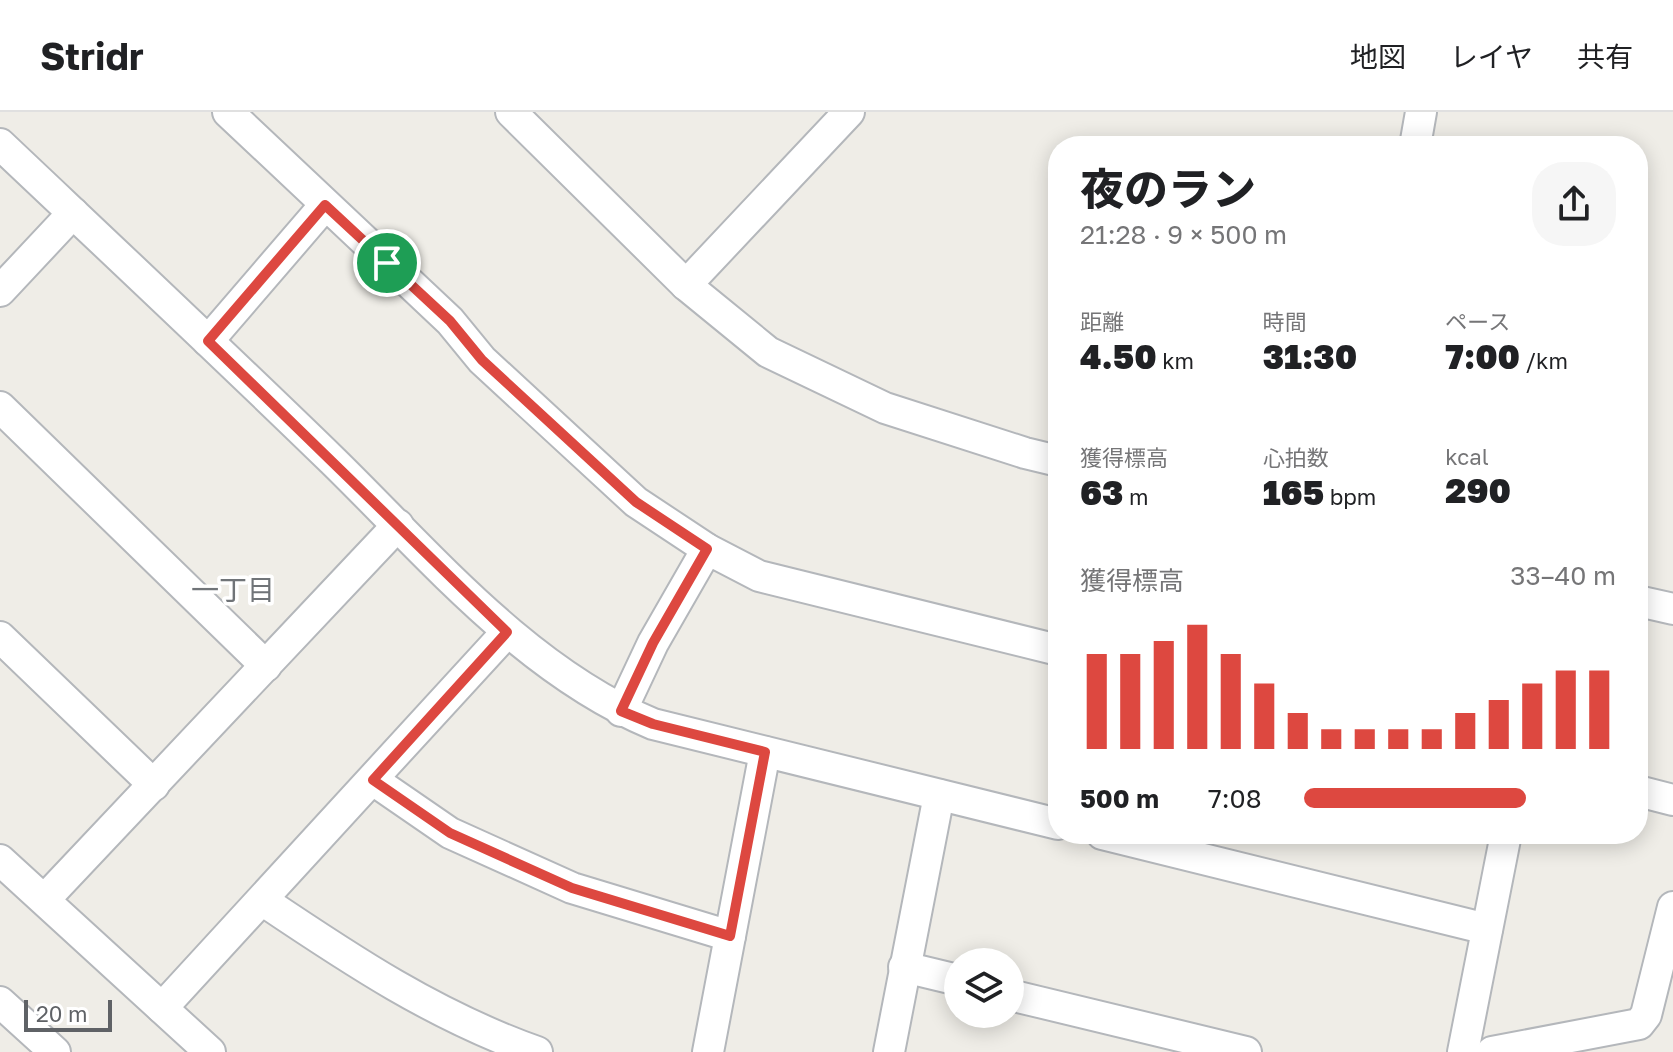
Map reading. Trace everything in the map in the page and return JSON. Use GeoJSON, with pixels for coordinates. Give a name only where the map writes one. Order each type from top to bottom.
{"type":"FeatureCollection","features":[{"type":"Feature","properties":{"kind":"street"},"geometry":{"type":"LineString","coordinates":[[228,112],[450,321],[482,360],[636,502],[707,549],[759,576],[1048,648]]}},
{"type":"Feature","properties":{"kind":"street"},"geometry":{"type":"LineString","coordinates":[[511,112],[686,285],[768,352],[885,408],[1048,459]]}},
{"type":"Feature","properties":{"kind":"street"},"geometry":{"type":"LineString","coordinates":[[686,285],[849,112]]}},
{"type":"Feature","properties":{"kind":"street"},"geometry":{"type":"LineString","coordinates":[[1417,136],[1421,112]]}},
{"type":"Feature","properties":{"kind":"street"},"geometry":{"type":"LineString","coordinates":[[0,144],[507,632],[594,695],[621,711],[653,724],[1048,822]]}},
{"type":"Feature","properties":{"kind":"street"},"geometry":{"type":"LineString","coordinates":[[208,341],[325,205]]}},
{"type":"Feature","properties":{"kind":"street"},"geometry":{"type":"LineString","coordinates":[[0,291],[73,213]]}},
{"type":"Feature","properties":{"kind":"street"},"geometry":{"type":"LineString","coordinates":[[0,407],[266,666]]}},
{"type":"Feature","properties":{"kind":"street"},"geometry":{"type":"LineString","coordinates":[[45,899],[398,525]]}},
{"type":"Feature","properties":{"kind":"street"},"geometry":{"type":"LineString","coordinates":[[621,711],[653,643],[707,549]]}},
{"type":"Feature","properties":{"kind":"street"},"geometry":{"type":"LineString","coordinates":[[1648,603],[1673,609]]}},
{"type":"Feature","properties":{"kind":"street"},"geometry":{"type":"LineString","coordinates":[[162,1008],[507,632]]}},
{"type":"Feature","properties":{"kind":"street"},"geometry":{"type":"LineString","coordinates":[[0,637],[154,785]]}},
{"type":"Feature","properties":{"kind":"street"},"geometry":{"type":"LineString","coordinates":[[708,1052],[765,752]]}},
{"type":"Feature","properties":{"kind":"street"},"geometry":{"type":"LineString","coordinates":[[373,780],[450,833],[572,888],[730,936]]}},
{"type":"Feature","properties":{"kind":"street"},"geometry":{"type":"LineString","coordinates":[[1648,794],[1673,800]]}},
{"type":"Feature","properties":{"kind":"street"},"geometry":{"type":"LineString","coordinates":[[889,1052],[939,795]]}},
{"type":"Feature","properties":{"kind":"street"},"geometry":{"type":"LineString","coordinates":[[1143,844],[1487,929]]}},
{"type":"Feature","properties":{"kind":"street"},"geometry":{"type":"LineString","coordinates":[[1463,1052],[1504,844]]}},
{"type":"Feature","properties":{"kind":"street"},"geometry":{"type":"LineString","coordinates":[[0,860],[210,1052]]}},
{"type":"Feature","properties":{"kind":"street"},"geometry":{"type":"LineString","coordinates":[[262,900],[364,970],[488,1035],[537,1052]]}},
{"type":"Feature","properties":{"kind":"street"},"geometry":{"type":"LineString","coordinates":[[1492,1052],[1639,1024],[1646,1015],[1673,907]]}},
{"type":"Feature","properties":{"kind":"street"},"geometry":{"type":"LineString","coordinates":[[904,967],[944,977]]}},
{"type":"Feature","properties":{"kind":"street"},"geometry":{"type":"LineString","coordinates":[[1024,998],[1246,1052]]}},
{"type":"Feature","properties":{"kind":"street"},"geometry":{"type":"LineString","coordinates":[[0,1002],[55,1052]]}},
{"type":"Feature","properties":{"kind":"district","name":"一丁目"},"geometry":{"type":"Point","coordinates":[233,590]}},
{"type":"Feature","properties":{"kind":"route"},"geometry":{"type":"LineString","coordinates":[[325,205],[387,263],[450,321],[482,360],[636,502],[707,549],[653,643],[621,711],[653,724],[765,752],[730,936],[572,888],[450,833],[373,780],[507,632],[208,341],[325,205]]}}]}
